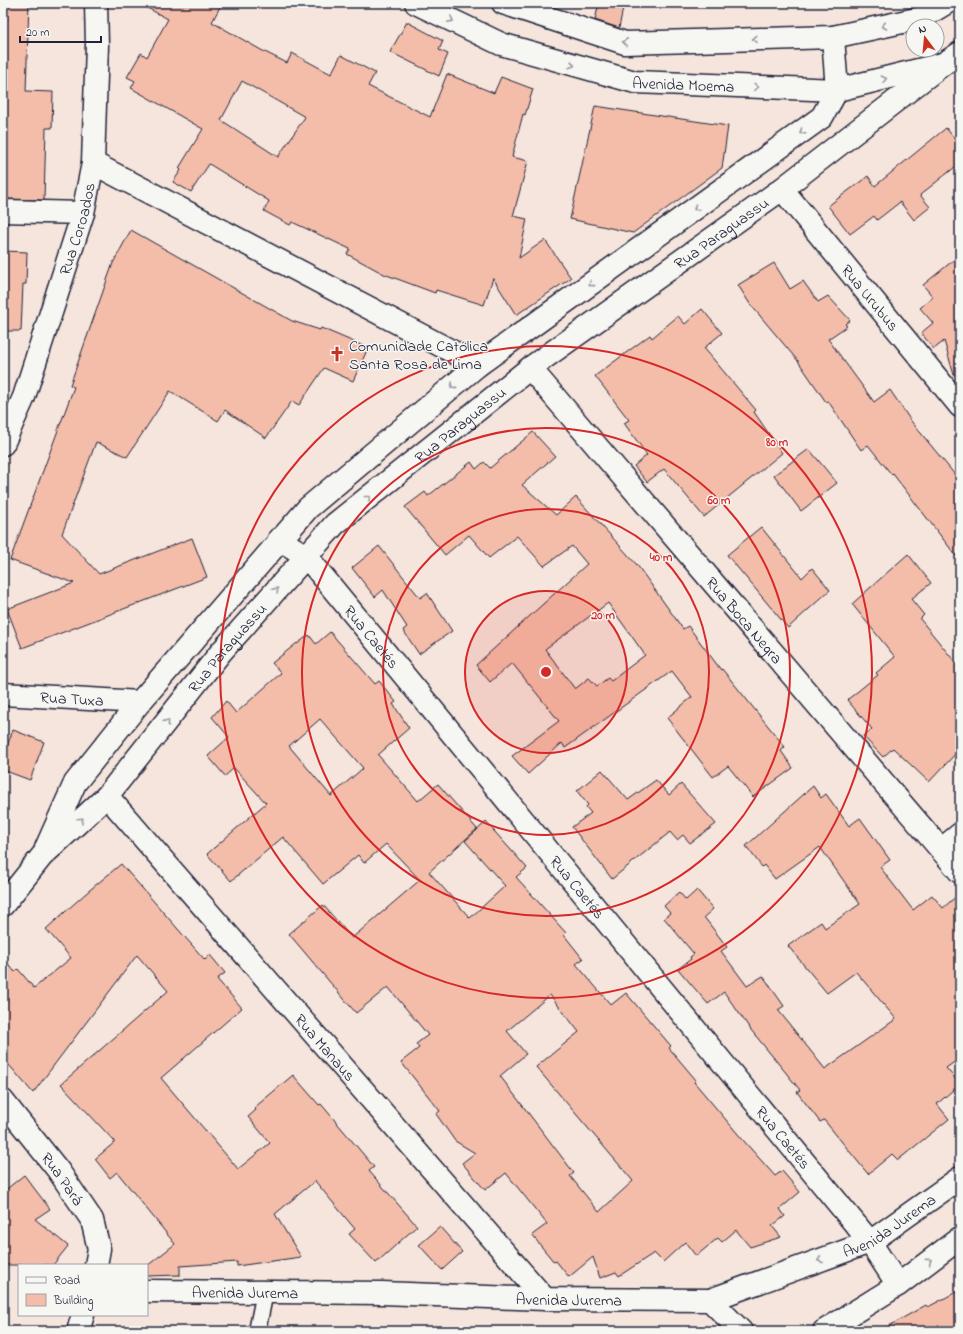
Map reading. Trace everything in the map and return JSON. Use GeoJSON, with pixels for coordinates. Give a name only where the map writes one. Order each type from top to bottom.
{"type":"FeatureCollection","features":[{"type":"Feature","properties":{"kind":"street","name":"Rua Coroados"},"geometry":{"type":"LineString","coordinates":[[3,444],[24,397],[83,213],[93,163],[97,45],[96,3]]}},
{"type":"Feature","properties":{"kind":"street","name":"Avenida Moema"},"geometry":{"type":"LineString","coordinates":[[416,3],[501,44],[635,82],[837,90],[951,59]]}},
{"type":"Feature","properties":{"kind":"street"},"geometry":{"type":"LineString","coordinates":[[503,3],[625,43],[833,37],[921,18],[946,3]]}},
{"type":"Feature","properties":{"kind":"street"},"geometry":{"type":"LineString","coordinates":[[833,37],[837,90]]}},
{"type":"Feature","properties":{"kind":"street","name":"Rua Paraguassu"},"geometry":{"type":"LineString","coordinates":[[3,906],[42,856],[107,796],[221,652],[335,524],[530,368],[782,189],[951,59]]}},
{"type":"Feature","properties":{"kind":"street","name":"Rua Paraguassu"},"geometry":{"type":"LineString","coordinates":[[42,856],[75,783],[140,702],[308,508],[478,365],[822,117],[837,90]]}},
{"type":"Feature","properties":{"kind":"street"},"geometry":{"type":"LineString","coordinates":[[822,117],[844,141]]}},
{"type":"Feature","properties":{"kind":"street"},"geometry":{"type":"LineString","coordinates":[[93,163],[478,365]]}},
{"type":"Feature","properties":{"kind":"street","name":"Rua Urubus"},"geometry":{"type":"LineString","coordinates":[[782,189],[960,406]]}},
{"type":"Feature","properties":{"kind":"street"},"geometry":{"type":"LineString","coordinates":[[3,211],[83,213]]}},
{"type":"Feature","properties":{"kind":"street","name":"Rua Boca Negra"},"geometry":{"type":"LineString","coordinates":[[530,368],[942,849],[960,872]]}},
{"type":"Feature","properties":{"kind":"street","name":"Rua Caetés"},"geometry":{"type":"LineString","coordinates":[[280,539],[306,556],[870,1242],[898,1284]]}},
{"type":"Feature","properties":{"kind":"street","name":"Rua Tuxa"},"geometry":{"type":"LineString","coordinates":[[3,694],[140,702]]}},
{"type":"Feature","properties":{"kind":"street","name":"Rua Manaus"},"geometry":{"type":"LineString","coordinates":[[107,796],[545,1298]]}},
{"type":"Feature","properties":{"kind":"street"},"geometry":{"type":"LineString","coordinates":[[942,849],[960,834]]}},
{"type":"Feature","properties":{"kind":"street","name":"Rua Pará"},"geometry":{"type":"LineString","coordinates":[[3,1101],[58,1170],[92,1220],[99,1249],[96,1264]]}},
{"type":"Feature","properties":{"kind":"street","name":"Avenida Jurema"},"geometry":{"type":"LineString","coordinates":[[148,1292],[382,1293],[545,1298],[710,1300],[870,1242],[960,1178]]}},
{"type":"Feature","properties":{"kind":"street"},"geometry":{"type":"LineString","coordinates":[[824,1331],[898,1284],[960,1238]]}},
{"type":"Feature","properties":{"kind":"street"},"geometry":{"type":"LineString","coordinates":[[710,1300],[741,1331]]}},
{"type":"Feature","properties":{"kind":"street"},"geometry":{"type":"LineString","coordinates":[[78,1331],[83,1316]]}},
{"type":"Feature","properties":{"kind":"lane"},"geometry":{"type":"LineString","coordinates":[[257,1331],[265,1292]]}},
{"type":"Feature","properties":{"kind":"green space"},"geometry":{"type":"Polygon","coordinates":[[[274,1326],[379,1331],[273,1331],[274,1326]]]}},
{"type":"Feature","properties":{"kind":"building"},"geometry":{"type":"Polygon","coordinates":[[[7,3],[29,3],[26,91],[53,92],[52,128],[46,128],[44,200],[3,199],[3,21],[7,21],[7,3]]]}},
{"type":"Feature","properties":{"kind":"building"},"geometry":{"type":"Polygon","coordinates":[[[138,3],[222,3],[212,22],[261,50],[287,63],[292,53],[331,74],[341,55],[375,73],[368,86],[430,117],[447,74],[494,93],[501,77],[533,89],[525,115],[523,114],[512,157],[528,161],[513,216],[527,219],[519,258],[545,240],[571,278],[516,315],[493,278],[484,305],[436,290],[435,293],[384,274],[347,254],[350,249],[292,222],[290,225],[264,211],[269,201],[209,164],[191,192],[173,182],[181,170],[179,168],[203,129],[131,88],[135,81],[127,77],[141,53],[147,57],[168,19],[138,3]],[[242,81],[221,120],[278,157],[305,117],[242,81]]]}},
{"type":"Feature","properties":{"kind":"building"},"geometry":{"type":"Polygon","coordinates":[[[599,3],[624,3],[619,28],[595,20],[599,3]]]}},
{"type":"Feature","properties":{"kind":"building"},"geometry":{"type":"Polygon","coordinates":[[[407,22],[443,41],[439,50],[448,54],[439,76],[390,52],[407,22]]]}},
{"type":"Feature","properties":{"kind":"building"},"geometry":{"type":"Polygon","coordinates":[[[595,106],[728,126],[722,168],[633,233],[570,219],[595,106]]]}},
{"type":"Feature","properties":{"kind":"building"},"geometry":{"type":"Polygon","coordinates":[[[946,128],[960,145],[960,163],[920,195],[930,207],[914,220],[900,202],[877,220],[874,216],[850,234],[828,206],[868,176],[875,186],[946,128]]]}},
{"type":"Feature","properties":{"kind":"building"},"geometry":{"type":"Polygon","coordinates":[[[131,230],[292,321],[320,330],[321,328],[368,348],[353,381],[324,368],[299,405],[292,401],[266,438],[225,410],[218,421],[170,391],[127,457],[96,442],[62,534],[99,574],[192,538],[207,577],[22,648],[7,609],[74,583],[10,560],[74,387],[70,385],[113,263],[131,230]]]}},
{"type":"Feature","properties":{"kind":"building"},"geometry":{"type":"Polygon","coordinates":[[[3,251],[27,252],[26,284],[23,284],[21,331],[3,331],[3,251]]]}},
{"type":"Feature","properties":{"kind":"building"},"geometry":{"type":"Polygon","coordinates":[[[960,255],[960,374],[954,375],[944,341],[934,349],[921,333],[933,323],[920,308],[933,297],[923,285],[960,255]]]}},
{"type":"Feature","properties":{"kind":"building"},"geometry":{"type":"Polygon","coordinates":[[[774,263],[790,289],[803,281],[818,302],[828,296],[850,320],[845,324],[847,326],[828,339],[874,402],[890,390],[911,421],[960,481],[960,561],[893,474],[892,475],[868,445],[861,450],[828,401],[826,402],[798,361],[750,304],[738,285],[774,263]]]}},
{"type":"Feature","properties":{"kind":"building"},"geometry":{"type":"Polygon","coordinates":[[[702,309],[722,333],[704,348],[756,410],[754,412],[782,453],[704,517],[664,469],[647,482],[634,466],[647,455],[624,423],[629,420],[595,376],[650,335],[652,338],[678,316],[685,324],[702,309]]]}},
{"type":"Feature","properties":{"kind":"building"},"geometry":{"type":"Polygon","coordinates":[[[533,432],[555,456],[522,485],[556,515],[576,497],[637,565],[683,629],[688,626],[721,670],[722,669],[785,747],[781,751],[793,768],[753,797],[728,766],[713,777],[667,718],[692,697],[672,671],[565,748],[562,743],[528,774],[512,756],[559,721],[512,663],[490,682],[476,665],[587,564],[572,546],[544,566],[517,536],[489,558],[469,535],[445,555],[405,507],[425,492],[428,496],[471,462],[476,469],[484,462],[490,468],[533,432]],[[608,603],[545,649],[575,689],[589,678],[597,686],[608,678],[611,681],[645,655],[608,603]]]}},
{"type":"Feature","properties":{"kind":"building"},"geometry":{"type":"Polygon","coordinates":[[[809,449],[837,483],[801,511],[774,475],[809,449]]]}},
{"type":"Feature","properties":{"kind":"building"},"geometry":{"type":"Polygon","coordinates":[[[761,527],[802,578],[812,568],[830,590],[788,628],[727,555],[761,527]]]}},
{"type":"Feature","properties":{"kind":"building"},"geometry":{"type":"Polygon","coordinates":[[[379,546],[420,598],[427,593],[452,631],[419,654],[403,630],[407,627],[383,590],[375,597],[352,568],[379,546]]]}},
{"type":"Feature","properties":{"kind":"building"},"geometry":{"type":"Polygon","coordinates":[[[908,554],[931,583],[911,599],[924,615],[920,619],[960,668],[960,749],[929,782],[893,748],[883,757],[863,736],[872,729],[847,700],[878,675],[876,673],[895,657],[852,604],[908,554]]]}},
{"type":"Feature","properties":{"kind":"building"},"geometry":{"type":"Polygon","coordinates":[[[330,632],[375,684],[379,681],[396,702],[393,704],[409,728],[378,755],[418,801],[438,784],[477,829],[429,872],[470,918],[505,886],[465,841],[486,822],[527,868],[516,877],[566,933],[564,935],[583,959],[576,964],[611,1005],[626,993],[671,1046],[669,1048],[696,1080],[694,1082],[743,1140],[775,1176],[782,1171],[800,1192],[780,1209],[785,1216],[772,1226],[781,1237],[750,1247],[736,1230],[722,1242],[718,1238],[696,1256],[685,1242],[663,1262],[654,1253],[619,1276],[616,1272],[600,1278],[593,1257],[569,1277],[556,1261],[554,1262],[532,1235],[547,1224],[506,1173],[485,1190],[462,1163],[475,1153],[455,1141],[436,1114],[440,1111],[401,1062],[419,1048],[416,1044],[428,1035],[388,987],[356,1013],[289,934],[323,905],[352,938],[420,880],[386,844],[364,863],[358,855],[323,884],[283,837],[231,881],[207,854],[266,803],[234,768],[225,776],[208,756],[229,737],[212,717],[226,701],[236,713],[281,673],[272,663],[297,643],[309,635],[316,644],[330,632]],[[320,719],[289,746],[331,796],[363,768],[320,719]],[[550,995],[507,1031],[526,1054],[500,1076],[574,1173],[570,1176],[599,1212],[633,1181],[536,1067],[579,1032],[550,995]]]}},
{"type":"Feature","properties":{"kind":"building"},"geometry":{"type":"Polygon","coordinates":[[[13,730],[44,742],[30,780],[3,770],[3,757],[13,730]]]}},
{"type":"Feature","properties":{"kind":"building"},"geometry":{"type":"Polygon","coordinates":[[[602,770],[628,800],[656,780],[669,795],[681,784],[716,824],[690,843],[683,835],[677,840],[670,832],[612,879],[572,827],[591,813],[586,807],[588,805],[577,791],[602,770]]]}},
{"type":"Feature","properties":{"kind":"building"},"geometry":{"type":"Polygon","coordinates":[[[813,786],[821,798],[826,794],[849,826],[860,818],[890,860],[880,867],[913,910],[932,895],[943,908],[960,893],[960,1058],[946,1068],[960,1084],[937,1104],[949,1119],[898,1160],[892,1154],[868,1174],[824,1120],[820,1122],[797,1092],[800,1090],[751,1030],[724,992],[708,1004],[678,969],[691,959],[690,957],[694,954],[664,918],[670,913],[664,906],[679,892],[686,900],[697,890],[713,909],[704,917],[727,947],[721,951],[747,986],[763,976],[784,1006],[778,1010],[825,1069],[896,1019],[856,972],[827,993],[788,946],[821,922],[825,928],[860,904],[820,847],[775,879],[764,865],[762,867],[746,846],[813,786]]]}},
{"type":"Feature","properties":{"kind":"building"},"geometry":{"type":"Polygon","coordinates":[[[121,864],[205,960],[210,955],[225,973],[217,979],[242,1008],[161,1078],[238,1169],[270,1143],[248,1117],[256,1110],[254,1108],[293,1075],[319,1105],[321,1104],[374,1167],[369,1171],[417,1226],[376,1263],[349,1234],[355,1229],[315,1181],[275,1214],[301,1257],[237,1266],[237,1262],[180,1266],[180,1275],[148,1276],[148,1265],[175,1244],[117,1172],[110,1178],[95,1159],[115,1142],[61,1084],[168,991],[137,955],[33,1093],[3,1058],[3,958],[15,972],[18,969],[34,988],[71,958],[46,929],[121,864]]]}},
{"type":"Feature","properties":{"kind":"building"},"geometry":{"type":"Polygon","coordinates":[[[24,1175],[50,1209],[35,1219],[68,1246],[54,1264],[3,1265],[3,1192],[24,1175]]]}},
{"type":"Feature","properties":{"kind":"building"},"geometry":{"type":"Polygon","coordinates":[[[440,1227],[462,1252],[442,1270],[419,1245],[440,1227]]]}},
{"type":"Feature","properties":{"kind":"building"},"geometry":{"type":"Polygon","coordinates":[[[960,1290],[960,1331],[880,1331],[926,1305],[928,1307],[960,1290]]]}},
{"type":"Feature","properties":{"kind":"place","name":"Comunidade Católica Santa Rosa de Lima"},"geometry":{"type":"Point","coordinates":[337,354]}}]}
